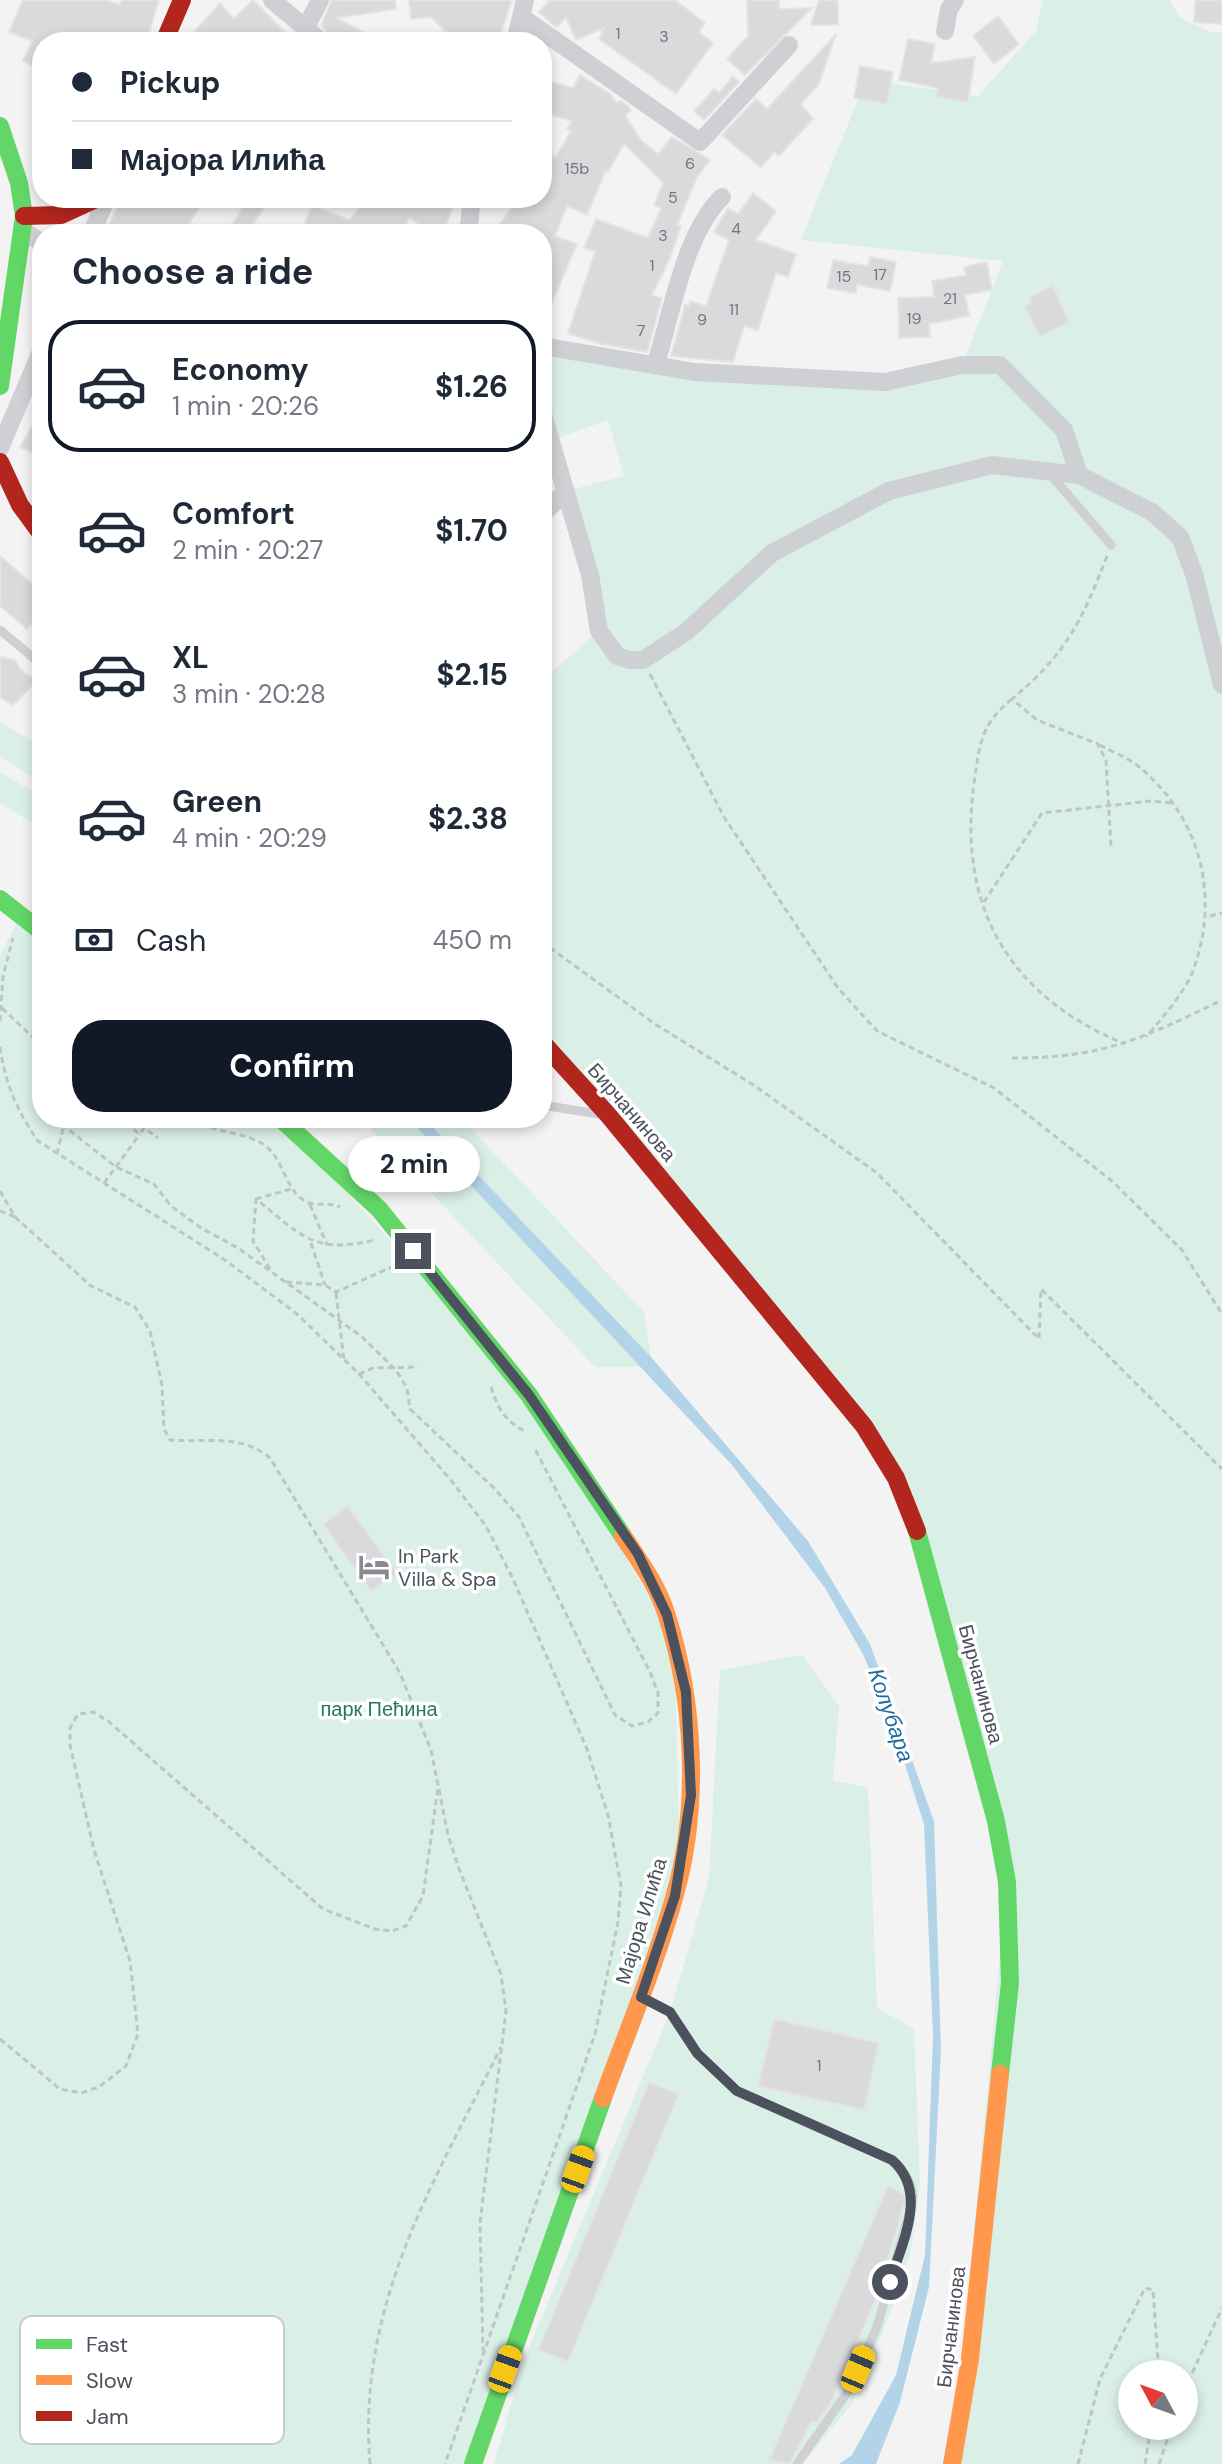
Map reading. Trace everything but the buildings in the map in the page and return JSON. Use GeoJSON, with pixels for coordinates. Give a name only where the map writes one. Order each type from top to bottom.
{"type":"FeatureCollection","features":[{"type":"Feature","properties":{"kind":"main road"},"geometry":{"type":"LineString","coordinates":[[167,32],[176,2]]}},
{"type":"Feature","properties":{"kind":"main road"},"geometry":{"type":"LineString","coordinates":[[0,126],[19,183],[24,224],[0,386]]}},
{"type":"Feature","properties":{"kind":"main road"},"geometry":{"type":"LineString","coordinates":[[24,224],[76,208]]}},
{"type":"Feature","properties":{"kind":"main road"},"geometry":{"type":"LineString","coordinates":[[0,462],[20,505],[32,521]]}},
{"type":"Feature","properties":{"kind":"main road"},"geometry":{"type":"LineString","coordinates":[[0,899],[32,924]]}},
{"type":"Feature","properties":{"kind":"main road","name":"Бирчанинова"},"geometry":{"type":"LineString","coordinates":[[552,1053],[609,1116],[808,1354],[864,1426],[896,1478],[919,1535],[996,1821],[1007,1882],[1010,1983],[972,2343],[952,2464]]}},
{"type":"Feature","properties":{"kind":"main road","name":"Мајора Илића"},"geometry":{"type":"LineString","coordinates":[[291,1128],[379,1209],[528,1394],[638,1554],[667,1615],[686,1692],[691,1795],[675,1896],[473,2464]]}},
{"type":"Feature","properties":{"kind":"street"},"geometry":{"type":"LineString","coordinates":[[272,0],[309,32]]}},
{"type":"Feature","properties":{"kind":"street"},"geometry":{"type":"LineString","coordinates":[[305,29],[320,0]]}},
{"type":"Feature","properties":{"kind":"street"},"geometry":{"type":"LineString","coordinates":[[945,31],[945,21],[955,0]]}},
{"type":"Feature","properties":{"kind":"street"},"geometry":{"type":"LineString","coordinates":[[517,32],[523,8],[700,142],[789,45]]}},
{"type":"Feature","properties":{"kind":"street"},"geometry":{"type":"LineString","coordinates":[[656,363],[694,240],[704,218],[722,197]]}},
{"type":"Feature","properties":{"kind":"street"},"geometry":{"type":"LineString","coordinates":[[24,224],[32,232]]}},
{"type":"Feature","properties":{"kind":"street"},"geometry":{"type":"LineString","coordinates":[[552,347],[695,372],[885,382],[962,365],[1000,365],[1064,430],[1079,475]]}},
{"type":"Feature","properties":{"kind":"street"},"geometry":{"type":"LineString","coordinates":[[0,448],[32,373]]}},
{"type":"Feature","properties":{"kind":"street"},"geometry":{"type":"LineString","coordinates":[[552,444],[590,575],[599,631],[617,656],[643,660],[686,632],[772,553],[889,491],[992,465],[1079,475],[1152,512],[1180,537],[1194,574],[1222,685]]}},
{"type":"Feature","properties":{"kind":"street"},"geometry":{"type":"LineString","coordinates":[[552,505],[566,491]]}},
{"type":"Feature","properties":{"kind":"lane"},"geometry":{"type":"LineString","coordinates":[[1048,471],[1111,545]]}},
{"type":"Feature","properties":{"kind":"lane"},"geometry":{"type":"LineString","coordinates":[[0,630],[32,657]]}},
{"type":"Feature","properties":{"kind":"lane"},"geometry":{"type":"LineString","coordinates":[[552,1107],[609,1116]]}},
{"type":"Feature","properties":{"kind":"lane"},"geometry":{"type":"LineString","coordinates":[[641,1997],[670,2012],[697,2053],[737,2091],[892,2160],[903,2170],[911,2186],[912,2203],[877,2327],[849,2390],[797,2464]]}},
{"type":"Feature","properties":{"kind":"path"},"geometry":{"type":"LineString","coordinates":[[1111,545],[1064,648],[1045,672],[985,725],[974,783],[971,843],[993,936],[1013,964],[1047,999],[1089,1027],[1125,1044]]}},
{"type":"Feature","properties":{"kind":"path"},"geometry":{"type":"LineString","coordinates":[[643,660],[724,817],[838,988],[877,1031],[994,1088],[1113,1182],[1182,1250],[1222,1314]]}},
{"type":"Feature","properties":{"kind":"path"},"geometry":{"type":"LineString","coordinates":[[1012,699],[1037,720],[1098,744],[1137,765],[1172,803],[1198,841],[1211,878],[1210,916],[1192,976],[1146,1037]]}},
{"type":"Feature","properties":{"kind":"path"},"geometry":{"type":"LineString","coordinates":[[1098,744],[1106,761],[1111,846]]}},
{"type":"Feature","properties":{"kind":"path"},"geometry":{"type":"LineString","coordinates":[[983,903],[1042,813],[1151,801],[1172,803]]}},
{"type":"Feature","properties":{"kind":"path"},"geometry":{"type":"LineString","coordinates":[[1210,916],[1222,913]]}},
{"type":"Feature","properties":{"kind":"path"},"geometry":{"type":"LineString","coordinates":[[0,1021],[3,976],[21,915]]}},
{"type":"Feature","properties":{"kind":"path"},"geometry":{"type":"LineString","coordinates":[[552,949],[655,1024],[755,1086],[877,1173],[1039,1339],[1041,1289],[1222,1469]]}},
{"type":"Feature","properties":{"kind":"path"},"geometry":{"type":"LineString","coordinates":[[1012,1058],[1062,1058],[1125,1044],[1222,1000]]}},
{"type":"Feature","properties":{"kind":"path"},"geometry":{"type":"LineString","coordinates":[[0,1008],[32,1037]]}},
{"type":"Feature","properties":{"kind":"path"},"geometry":{"type":"LineString","coordinates":[[0,1047],[4,1074],[18,1112],[38,1141],[225,1260],[297,1314],[359,1374],[450,1479],[493,1539],[587,1749],[608,1815],[621,1886],[613,1959],[595,2034],[445,2464]]}},
{"type":"Feature","properties":{"kind":"path"},"geometry":{"type":"LineString","coordinates":[[131,1128],[140,1134]]}},
{"type":"Feature","properties":{"kind":"path"},"geometry":{"type":"LineString","coordinates":[[104,1183],[144,1128],[158,1138]]}},
{"type":"Feature","properties":{"kind":"path"},"geometry":{"type":"LineString","coordinates":[[211,1128],[264,1145],[275,1155],[291,1188],[309,1203],[327,1245]]}},
{"type":"Feature","properties":{"kind":"path"},"geometry":{"type":"LineString","coordinates":[[57,1154],[63,1129],[116,1167],[154,1184],[171,1206],[361,1336],[396,1370],[407,1388],[410,1409],[495,1489],[519,1517],[615,1715],[632,1726],[648,1722],[658,1713],[658,1693],[650,1672],[534,1445]]}},
{"type":"Feature","properties":{"kind":"path"},"geometry":{"type":"LineString","coordinates":[[256,1199],[291,1188]]}},
{"type":"Feature","properties":{"kind":"path"},"geometry":{"type":"LineString","coordinates":[[0,1191],[15,1217],[91,1286],[135,1307],[150,1331],[162,1385],[164,1429],[170,1440],[240,1442],[257,1447],[270,1458],[400,1673],[431,1750],[459,1869],[501,1974],[506,2011],[480,2223],[483,2355]]}},
{"type":"Feature","properties":{"kind":"path"},"geometry":{"type":"LineString","coordinates":[[256,1199],[253,1241],[272,1273]]}},
{"type":"Feature","properties":{"kind":"path"},"geometry":{"type":"LineString","coordinates":[[256,1199],[310,1242],[327,1245],[374,1240]]}},
{"type":"Feature","properties":{"kind":"path"},"geometry":{"type":"LineString","coordinates":[[309,1203],[343,1208]]}},
{"type":"Feature","properties":{"kind":"path"},"geometry":{"type":"LineString","coordinates":[[0,1211],[15,1217]]}},
{"type":"Feature","properties":{"kind":"path"},"geometry":{"type":"LineString","coordinates":[[364,1228],[381,1248]]}},
{"type":"Feature","properties":{"kind":"path"},"geometry":{"type":"LineString","coordinates":[[310,1242],[325,1285]]}},
{"type":"Feature","properties":{"kind":"path"},"geometry":{"type":"LineString","coordinates":[[336,1292],[395,1265],[388,1257]]}},
{"type":"Feature","properties":{"kind":"path"},"geometry":{"type":"LineString","coordinates":[[286,1282],[325,1285],[336,1292]]}},
{"type":"Feature","properties":{"kind":"path"},"geometry":{"type":"LineString","coordinates":[[336,1292],[344,1360]]}},
{"type":"Feature","properties":{"kind":"path"},"geometry":{"type":"LineString","coordinates":[[359,1374],[373,1368],[396,1370],[418,1367]]}},
{"type":"Feature","properties":{"kind":"path"},"geometry":{"type":"LineString","coordinates":[[484,1378],[510,1424],[529,1434]]}},
{"type":"Feature","properties":{"kind":"path"},"geometry":{"type":"LineString","coordinates":[[0,2039],[60,2089],[81,2093],[99,2087],[126,2066],[138,2034],[130,1961],[94,1850],[70,1745],[70,1728],[78,1714],[93,1712],[108,1721],[323,1909],[375,1929],[392,1931],[406,1926],[417,1912],[423,1896],[438,1783]]}},
{"type":"Feature","properties":{"kind":"path"},"geometry":{"type":"LineString","coordinates":[[370,2464],[377,2335],[403,2244],[503,2043]]}},
{"type":"Feature","properties":{"kind":"path"},"geometry":{"type":"LineString","coordinates":[[1078,2464],[1100,2379],[1145,2288],[1153,2290],[1158,2360]]}},
{"type":"Feature","properties":{"kind":"path"},"geometry":{"type":"LineString","coordinates":[[1198,2360],[1222,2308]]}},
{"type":"Feature","properties":{"kind":"path"},"geometry":{"type":"LineString","coordinates":[[1145,2464],[1149,2440]]}},
{"type":"Feature","properties":{"kind":"path"},"geometry":{"type":"LineString","coordinates":[[1159,2464],[1167,2440]]}},
{"type":"Feature","properties":{"kind":"green space"},"geometry":{"type":"Polygon","coordinates":[[[1043,0],[1170,0],[1179,17],[1210,32],[1222,32],[1222,2464],[952,2464],[1007,1882],[896,1478],[552,1054],[552,671],[599,631],[566,491],[624,476],[608,420],[552,440],[552,347],[656,363],[885,382],[962,365],[1003,261],[801,240],[866,80],[978,96],[1036,31],[1043,0]]]}},
{"type":"Feature","properties":{"kind":"green space"},"geometry":{"type":"Polygon","coordinates":[[[0,722],[32,741],[32,777],[0,757],[0,722]]]}},
{"type":"Feature","properties":{"kind":"green space"},"geometry":{"type":"Polygon","coordinates":[[[0,772],[32,791],[32,823],[0,803],[0,772]]]}},
{"type":"Feature","properties":{"kind":"green space","name":"парк Пећина"},"geometry":{"type":"Polygon","coordinates":[[[21,915],[32,924],[32,1128],[289,1128],[528,1394],[674,1638],[680,1869],[469,2464],[0,2464],[0,955],[21,915]]]}},
{"type":"Feature","properties":{"kind":"green space"},"geometry":{"type":"Polygon","coordinates":[[[370,1128],[417,1128],[641,1367],[595,1367],[370,1128]]]}},
{"type":"Feature","properties":{"kind":"green space"},"geometry":{"type":"Polygon","coordinates":[[[433,1128],[470,1128],[644,1312],[651,1357],[433,1128]]]}},
{"type":"Feature","properties":{"kind":"green space"},"geometry":{"type":"Polygon","coordinates":[[[802,1655],[839,1706],[833,1781],[868,1787],[877,2008],[914,2029],[920,2184],[910,2255],[886,2324],[851,2405],[802,2464],[494,2464],[525,2357],[670,2012],[709,1878],[720,1670],[802,1655]]]}},
{"type":"Feature","properties":{"kind":"water","name":"Колубара"},"geometry":{"type":"Polygon","coordinates":[[[417,1128],[433,1128],[651,1357],[808,1541],[870,1644],[934,1821],[941,2050],[929,2287],[900,2402],[876,2464],[839,2464],[852,2455],[896,2375],[925,2255],[933,2036],[924,1824],[899,1746],[864,1656],[825,1588],[732,1465],[417,1128]]]}},
{"type":"Feature","properties":{"kind":"traffic: fast"},"geometry":{"type":"LineString","coordinates":[[0,126],[19,183],[24,216],[0,386]]}},
{"type":"Feature","properties":{"kind":"traffic: fast"},"geometry":{"type":"LineString","coordinates":[[0,899],[32,924]]}},
{"type":"Feature","properties":{"kind":"traffic: fast"},"geometry":{"type":"LineString","coordinates":[[291,1128],[379,1209],[529,1395],[623,1536]]}},
{"type":"Feature","properties":{"kind":"traffic: fast"},"geometry":{"type":"LineString","coordinates":[[917,1531],[996,1821],[1007,1882],[1010,1983],[1000,2074]]}},
{"type":"Feature","properties":{"kind":"traffic: fast"},"geometry":{"type":"LineString","coordinates":[[473,2464],[603,2098]]}},
{"type":"Feature","properties":{"kind":"traffic: slow"},"geometry":{"type":"LineString","coordinates":[[603,2098],[650,1974],[674,1898],[688,1829],[691,1793],[688,1720],[676,1650],[659,1594],[623,1536]]}},
{"type":"Feature","properties":{"kind":"traffic: slow"},"geometry":{"type":"LineString","coordinates":[[952,2464],[970,2359],[1000,2074]]}},
{"type":"Feature","properties":{"kind":"traffic: jam"},"geometry":{"type":"LineString","coordinates":[[168,32],[182,0]]}},
{"type":"Feature","properties":{"kind":"traffic: jam"},"geometry":{"type":"LineString","coordinates":[[24,216],[61,215],[76,208]]}},
{"type":"Feature","properties":{"kind":"traffic: jam"},"geometry":{"type":"LineString","coordinates":[[0,462],[20,505],[32,521]]}},
{"type":"Feature","properties":{"kind":"traffic: jam"},"geometry":{"type":"LineString","coordinates":[[552,1053],[609,1116],[864,1426],[896,1478],[917,1531]]}},
{"type":"Feature","properties":{"kind":"place","name":"In Park Villa & Spa"},"geometry":{"type":"Point","coordinates":[374,1567]}},
{"type":"Feature","properties":{"kind":"route"},"geometry":{"type":"LineString","coordinates":[[413,1251],[529,1395],[638,1554],[667,1615],[686,1692],[691,1795],[688,1830],[675,1896],[641,1997],[670,2012],[697,2053],[737,2091],[892,2160],[903,2170],[913,2196],[890,2282]]}}]}
